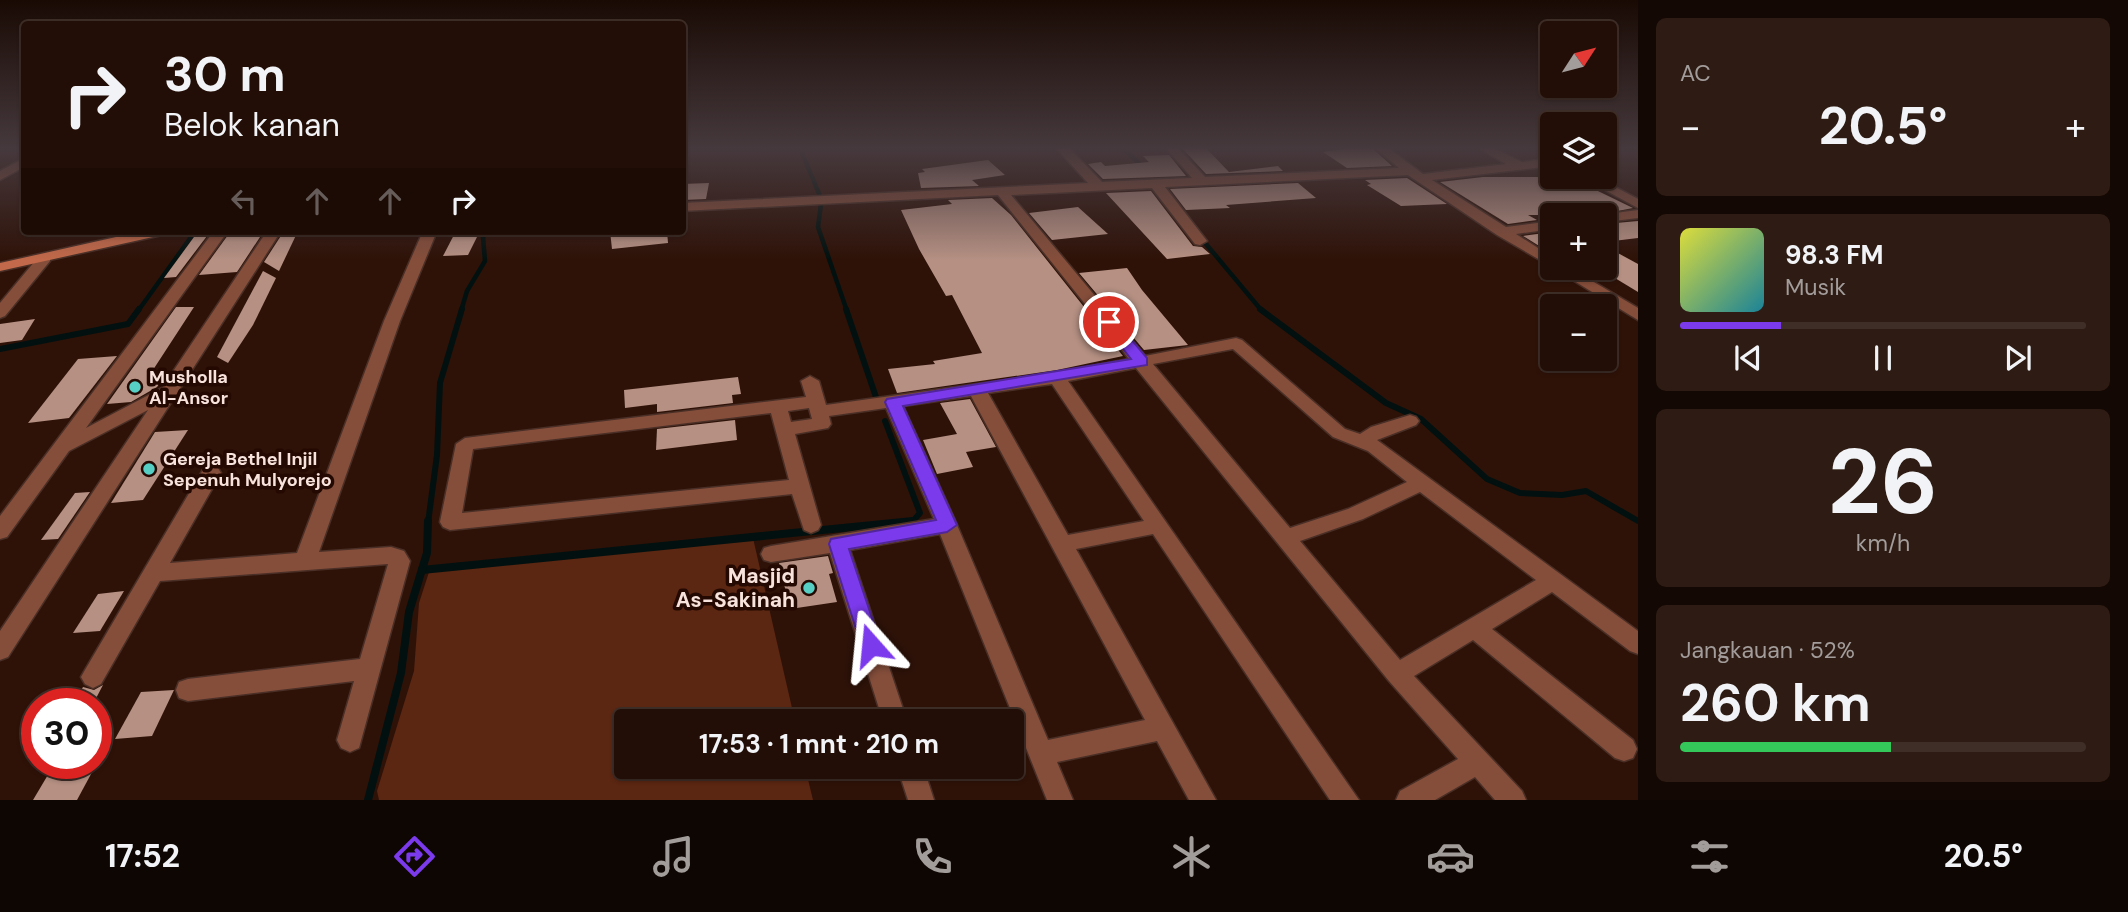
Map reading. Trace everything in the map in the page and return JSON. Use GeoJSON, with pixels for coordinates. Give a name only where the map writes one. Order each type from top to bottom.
{"type":"FeatureCollection","features":[{"type":"Feature","properties":{"kind":"main road"},"geometry":{"type":"LineString","coordinates":[[0,267],[145,235]]}},
{"type":"Feature","properties":{"kind":"street"},"geometry":{"type":"LineString","coordinates":[[686,207],[1117,185]]}},
{"type":"Feature","properties":{"kind":"street"},"geometry":{"type":"LineString","coordinates":[[1157,185],[1200,241]]}},
{"type":"Feature","properties":{"kind":"street"},"geometry":{"type":"LineString","coordinates":[[1431,185],[1540,256]]}},
{"type":"Feature","properties":{"kind":"street"},"geometry":{"type":"LineString","coordinates":[[1610,189],[1638,204]]}},
{"type":"Feature","properties":{"kind":"street"},"geometry":{"type":"LineString","coordinates":[[1002,191],[1287,537],[1396,674],[1513,800]]}},
{"type":"Feature","properties":{"kind":"street"},"geometry":{"type":"LineString","coordinates":[[1617,217],[1638,214]]}},
{"type":"Feature","properties":{"kind":"street"},"geometry":{"type":"LineString","coordinates":[[1502,232],[1540,227]]}},
{"type":"Feature","properties":{"kind":"street"},"geometry":{"type":"LineString","coordinates":[[0,531],[218,235]]}},
{"type":"Feature","properties":{"kind":"street"},"geometry":{"type":"LineString","coordinates":[[0,650],[271,235]]}},
{"type":"Feature","properties":{"kind":"street"},"geometry":{"type":"LineString","coordinates":[[305,561],[392,321],[428,235]]}},
{"type":"Feature","properties":{"kind":"street"},"geometry":{"type":"LineString","coordinates":[[0,313],[45,258]]}},
{"type":"Feature","properties":{"kind":"street"},"geometry":{"type":"LineString","coordinates":[[1580,280],[1638,315]]}},
{"type":"Feature","properties":{"kind":"street"},"geometry":{"type":"LineString","coordinates":[[798,486],[450,522],[465,444],[778,406],[818,413],[895,407],[1236,343],[1339,433],[1375,446],[1551,582],[1638,644]]}},
{"type":"Feature","properties":{"kind":"street"},"geometry":{"type":"LineString","coordinates":[[1057,378],[1346,800]]}},
{"type":"Feature","properties":{"kind":"street"},"geometry":{"type":"LineString","coordinates":[[810,381],[818,413]]}},
{"type":"Feature","properties":{"kind":"street"},"geometry":{"type":"LineString","coordinates":[[977,390],[1203,800]]}},
{"type":"Feature","properties":{"kind":"street"},"geometry":{"type":"LineString","coordinates":[[62,448],[169,392]]}},
{"type":"Feature","properties":{"kind":"street"},"geometry":{"type":"LineString","coordinates":[[778,406],[798,486],[811,525]]}},
{"type":"Feature","properties":{"kind":"street"},"geometry":{"type":"LineString","coordinates":[[895,407],[947,525],[1060,800]]}},
{"type":"Feature","properties":{"kind":"street"},"geometry":{"type":"LineString","coordinates":[[784,429],[818,413]]}},
{"type":"Feature","properties":{"kind":"street"},"geometry":{"type":"LineString","coordinates":[[1363,441],[1377,431],[1410,421]]}},
{"type":"Feature","properties":{"kind":"street"},"geometry":{"type":"LineString","coordinates":[[93,677],[211,473]]}},
{"type":"Feature","properties":{"kind":"street"},"geometry":{"type":"LineString","coordinates":[[1287,537],[1364,513],[1420,483]]}},
{"type":"Feature","properties":{"kind":"street"},"geometry":{"type":"LineString","coordinates":[[771,554],[947,525]]}},
{"type":"Feature","properties":{"kind":"street"},"geometry":{"type":"LineString","coordinates":[[1061,544],[1156,526]]}},
{"type":"Feature","properties":{"kind":"street"},"geometry":{"type":"LineString","coordinates":[[838,544],[891,709]]}},
{"type":"Feature","properties":{"kind":"street"},"geometry":{"type":"LineString","coordinates":[[153,573],[397,557],[399,561],[350,740]]}},
{"type":"Feature","properties":{"kind":"street"},"geometry":{"type":"LineString","coordinates":[[1396,674],[1551,582]]}},
{"type":"Feature","properties":{"kind":"street"},"geometry":{"type":"LineString","coordinates":[[1475,628],[1623,749]]}},
{"type":"Feature","properties":{"kind":"street"},"geometry":{"type":"LineString","coordinates":[[188,690],[368,669]]}},
{"type":"Feature","properties":{"kind":"street"},"geometry":{"type":"LineString","coordinates":[[1040,754],[1161,728]]}},
{"type":"Feature","properties":{"kind":"street"},"geometry":{"type":"LineString","coordinates":[[1409,800],[1476,763]]}},
{"type":"Feature","properties":{"kind":"street"},"geometry":{"type":"LineString","coordinates":[[914,779],[921,800]]}},
{"type":"Feature","properties":{"kind":"shaded area"},"geometry":{"type":"Polygon","coordinates":[[[753,538],[792,709],[614,709],[614,779],[808,779],[813,800],[379,800],[377,791],[414,671],[419,603],[430,569],[753,538]]]}},
{"type":"Feature","properties":{"kind":"building"},"geometry":{"type":"Polygon","coordinates":[[[686,185],[709,185],[706,199],[686,200],[686,185]]]}},
{"type":"Feature","properties":{"kind":"building"},"geometry":{"type":"Polygon","coordinates":[[[920,185],[979,186],[921,188],[920,185]]]}},
{"type":"Feature","properties":{"kind":"building"},"geometry":{"type":"Polygon","coordinates":[[[1301,185],[1316,198],[1186,210],[1170,189],[1301,185]]]}},
{"type":"Feature","properties":{"kind":"building"},"geometry":{"type":"Polygon","coordinates":[[[1368,185],[1418,185],[1447,204],[1401,206],[1368,185]]]}},
{"type":"Feature","properties":{"kind":"building"},"geometry":{"type":"Polygon","coordinates":[[[1445,185],[1540,185],[1540,189],[1594,189],[1633,208],[1617,211],[1617,203],[1540,203],[1540,215],[1528,215],[1537,220],[1508,224],[1445,185]]]}},
{"type":"Feature","properties":{"kind":"building"},"geometry":{"type":"Polygon","coordinates":[[[1151,191],[1193,246],[1202,247],[1210,254],[1167,259],[1106,193],[1151,191]]]}},
{"type":"Feature","properties":{"kind":"building"},"geometry":{"type":"Polygon","coordinates":[[[992,198],[1011,215],[1123,356],[1057,370],[897,393],[888,369],[935,364],[933,361],[982,353],[952,295],[946,296],[919,249],[901,210],[952,204],[948,200],[992,198]]]}},
{"type":"Feature","properties":{"kind":"building"},"geometry":{"type":"Polygon","coordinates":[[[1078,207],[1108,234],[1052,240],[1029,213],[1078,207]]]}},
{"type":"Feature","properties":{"kind":"building"},"geometry":{"type":"Polygon","coordinates":[[[1638,221],[1638,238],[1617,241],[1617,223],[1638,221]]]}},
{"type":"Feature","properties":{"kind":"building"},"geometry":{"type":"Polygon","coordinates":[[[1540,234],[1540,247],[1523,236],[1540,234]]]}},
{"type":"Feature","properties":{"kind":"building"},"geometry":{"type":"Polygon","coordinates":[[[228,235],[261,235],[237,272],[199,275],[228,235]]]}},
{"type":"Feature","properties":{"kind":"building"},"geometry":{"type":"Polygon","coordinates":[[[281,235],[296,235],[279,271],[264,262],[281,235]]]}},
{"type":"Feature","properties":{"kind":"building"},"geometry":{"type":"Polygon","coordinates":[[[454,235],[478,235],[468,255],[443,256],[454,235]]]}},
{"type":"Feature","properties":{"kind":"building"},"geometry":{"type":"Polygon","coordinates":[[[610,235],[667,235],[668,243],[612,249],[610,235]]]}},
{"type":"Feature","properties":{"kind":"building"},"geometry":{"type":"Polygon","coordinates":[[[207,236],[176,277],[164,278],[194,237],[207,236]]]}},
{"type":"Feature","properties":{"kind":"building"},"geometry":{"type":"Polygon","coordinates":[[[1617,253],[1638,264],[1638,292],[1617,279],[1617,253]]]}},
{"type":"Feature","properties":{"kind":"building"},"geometry":{"type":"Polygon","coordinates":[[[1127,268],[1188,345],[1144,350],[1079,273],[1127,268]]]}},
{"type":"Feature","properties":{"kind":"building"},"geometry":{"type":"Polygon","coordinates":[[[263,271],[276,278],[253,325],[228,363],[217,357],[263,271]]]}},
{"type":"Feature","properties":{"kind":"building"},"geometry":{"type":"Polygon","coordinates":[[[176,307],[194,307],[151,373],[168,372],[157,387],[131,402],[107,404],[176,307]]]}},
{"type":"Feature","properties":{"kind":"building"},"geometry":{"type":"Polygon","coordinates":[[[35,319],[22,340],[0,343],[0,324],[35,319]]]}},
{"type":"Feature","properties":{"kind":"building"},"geometry":{"type":"Polygon","coordinates":[[[117,356],[69,418],[28,423],[78,359],[117,356]]]}},
{"type":"Feature","properties":{"kind":"building"},"geometry":{"type":"Polygon","coordinates":[[[738,377],[741,394],[732,395],[733,403],[657,412],[657,404],[625,408],[624,390],[738,377]]]}},
{"type":"Feature","properties":{"kind":"building"},"geometry":{"type":"Polygon","coordinates":[[[970,399],[996,447],[966,452],[973,467],[937,474],[923,440],[957,434],[940,403],[970,399]]]}},
{"type":"Feature","properties":{"kind":"building"},"geometry":{"type":"Polygon","coordinates":[[[735,420],[737,440],[656,450],[657,429],[735,420]]]}},
{"type":"Feature","properties":{"kind":"building","name":"Gereja Bethel Injil Sepenuh Mulyorejo"},"geometry":{"type":"Polygon","coordinates":[[[188,430],[143,500],[111,503],[155,432],[188,430]]]}},
{"type":"Feature","properties":{"kind":"building"},"geometry":{"type":"Polygon","coordinates":[[[90,492],[58,539],[41,540],[75,493],[90,492]]]}},
{"type":"Feature","properties":{"kind":"building","name":"Masjid As-Sakinah"},"geometry":{"type":"Polygon","coordinates":[[[828,556],[833,573],[829,574],[837,602],[790,609],[779,563],[828,556]]]}},
{"type":"Feature","properties":{"kind":"building"},"geometry":{"type":"Polygon","coordinates":[[[124,591],[100,631],[73,633],[98,594],[124,591]]]}},
{"type":"Feature","properties":{"kind":"building"},"geometry":{"type":"Polygon","coordinates":[[[174,690],[152,736],[115,739],[141,692],[174,690]]]}},
{"type":"Feature","properties":{"kind":"building"},"geometry":{"type":"Polygon","coordinates":[[[45,779],[88,779],[77,800],[33,800],[45,779]]]}},
{"type":"Feature","properties":{"kind":"waterway"},"geometry":{"type":"LineString","coordinates":[[816,185],[820,196]]}},
{"type":"Feature","properties":{"kind":"waterway"},"geometry":{"type":"LineString","coordinates":[[821,204],[818,227],[847,311]]}},
{"type":"Feature","properties":{"kind":"waterway"},"geometry":{"type":"LineString","coordinates":[[138,311],[193,235]]}},
{"type":"Feature","properties":{"kind":"waterway"},"geometry":{"type":"LineString","coordinates":[[461,311],[467,291],[485,261],[485,235]]}},
{"type":"Feature","properties":{"kind":"waterway"},"geometry":{"type":"LineString","coordinates":[[1201,238],[1261,310]]}},
{"type":"Feature","properties":{"kind":"waterway"},"geometry":{"type":"LineString","coordinates":[[0,349],[128,324],[139,309]]}},
{"type":"Feature","properties":{"kind":"waterway"},"geometry":{"type":"LineString","coordinates":[[428,523],[437,455],[440,383],[462,309]]}},
{"type":"Feature","properties":{"kind":"waterway"},"geometry":{"type":"LineString","coordinates":[[846,309],[877,400]]}},
{"type":"Feature","properties":{"kind":"waterway"},"geometry":{"type":"LineString","coordinates":[[1261,310],[1386,403],[1421,419],[1487,479],[1520,493],[1562,495],[1586,491],[1638,521]]}},
{"type":"Feature","properties":{"kind":"waterway"},"geometry":{"type":"LineString","coordinates":[[885,421],[920,513],[913,521]]}},
{"type":"Feature","properties":{"kind":"waterway"},"geometry":{"type":"LineString","coordinates":[[368,800],[401,673],[409,612],[427,553],[428,521]]}},
{"type":"Feature","properties":{"kind":"waterway"},"geometry":{"type":"LineString","coordinates":[[422,570],[913,521]]}},
{"type":"Feature","properties":{"kind":"waterway"},"geometry":{"type":"LineString","coordinates":[[895,523],[913,521]]}},
{"type":"Feature","properties":{"kind":"place","name":"Musholla Al-Ansor"},"geometry":{"type":"Point","coordinates":[135,387]}},
{"type":"Feature","properties":{"kind":"place","name":"Gereja Bethel Injil Sepenuh Mulyorejo"},"geometry":{"type":"Point","coordinates":[149,469]}},
{"type":"Feature","properties":{"kind":"place","name":"Masjid As-Sakinah"},"geometry":{"type":"Point","coordinates":[809,588]}},
{"type":"Feature","properties":{"kind":"route"},"geometry":{"type":"LineString","coordinates":[[871,645],[838,544],[947,525],[893,402],[1057,378],[1142,362],[1109,322]]}}]}
